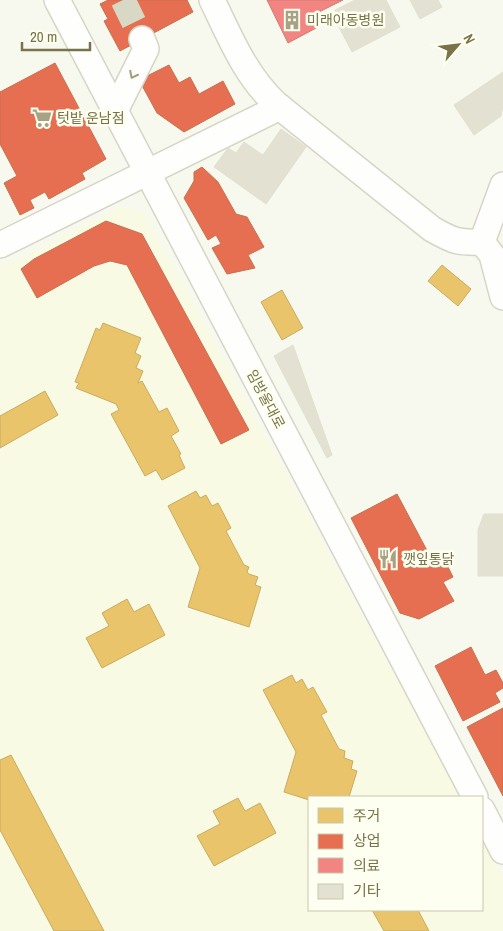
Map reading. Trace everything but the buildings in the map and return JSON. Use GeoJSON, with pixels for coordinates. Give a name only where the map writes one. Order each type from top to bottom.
{"type":"FeatureCollection","features":[{"type":"Feature","properties":{"kind":"street","name":"임방울대로"},"geometry":{"type":"LineString","coordinates":[[57,0],[474,796]]}},
{"type":"Feature","properties":{"kind":"street"},"geometry":{"type":"LineString","coordinates":[[212,0],[246,70],[264,92],[280,107],[432,229],[453,241],[464,243],[482,242]]}},
{"type":"Feature","properties":{"kind":"street"},"geometry":{"type":"LineString","coordinates":[[115,111],[146,49],[142,38]]}},
{"type":"Feature","properties":{"kind":"street"},"geometry":{"type":"LineString","coordinates":[[0,245],[280,107]]}},
{"type":"Feature","properties":{"kind":"street"},"geometry":{"type":"LineString","coordinates":[[482,242],[503,185]]}},
{"type":"Feature","properties":{"kind":"street"},"geometry":{"type":"LineString","coordinates":[[482,242],[492,255],[503,297]]}},
{"type":"Feature","properties":{"kind":"street"},"geometry":{"type":"LineString","coordinates":[[483,812],[503,850]]}},
{"type":"Feature","properties":{"kind":"shaded area"},"geometry":{"type":"Polygon","coordinates":[[[121,206],[144,213],[459,796],[308,796],[308,911],[483,911],[483,840],[503,878],[503,931],[0,931],[0,268],[121,206]]]}},
{"type":"Feature","properties":{"kind":"tunnel"},"geometry":{"type":"LineString","coordinates":[[123,0],[142,39]]}},
{"type":"Feature","properties":{"kind":"place","name":"미래아동병원"},"geometry":{"type":"Point","coordinates":[292,20]}},
{"type":"Feature","properties":{"kind":"place","name":"텃밭 운남점"},"geometry":{"type":"Point","coordinates":[42,118]}},
{"type":"Feature","properties":{"kind":"place","name":"깻잎통닭"},"geometry":{"type":"Point","coordinates":[388,559]}}]}
